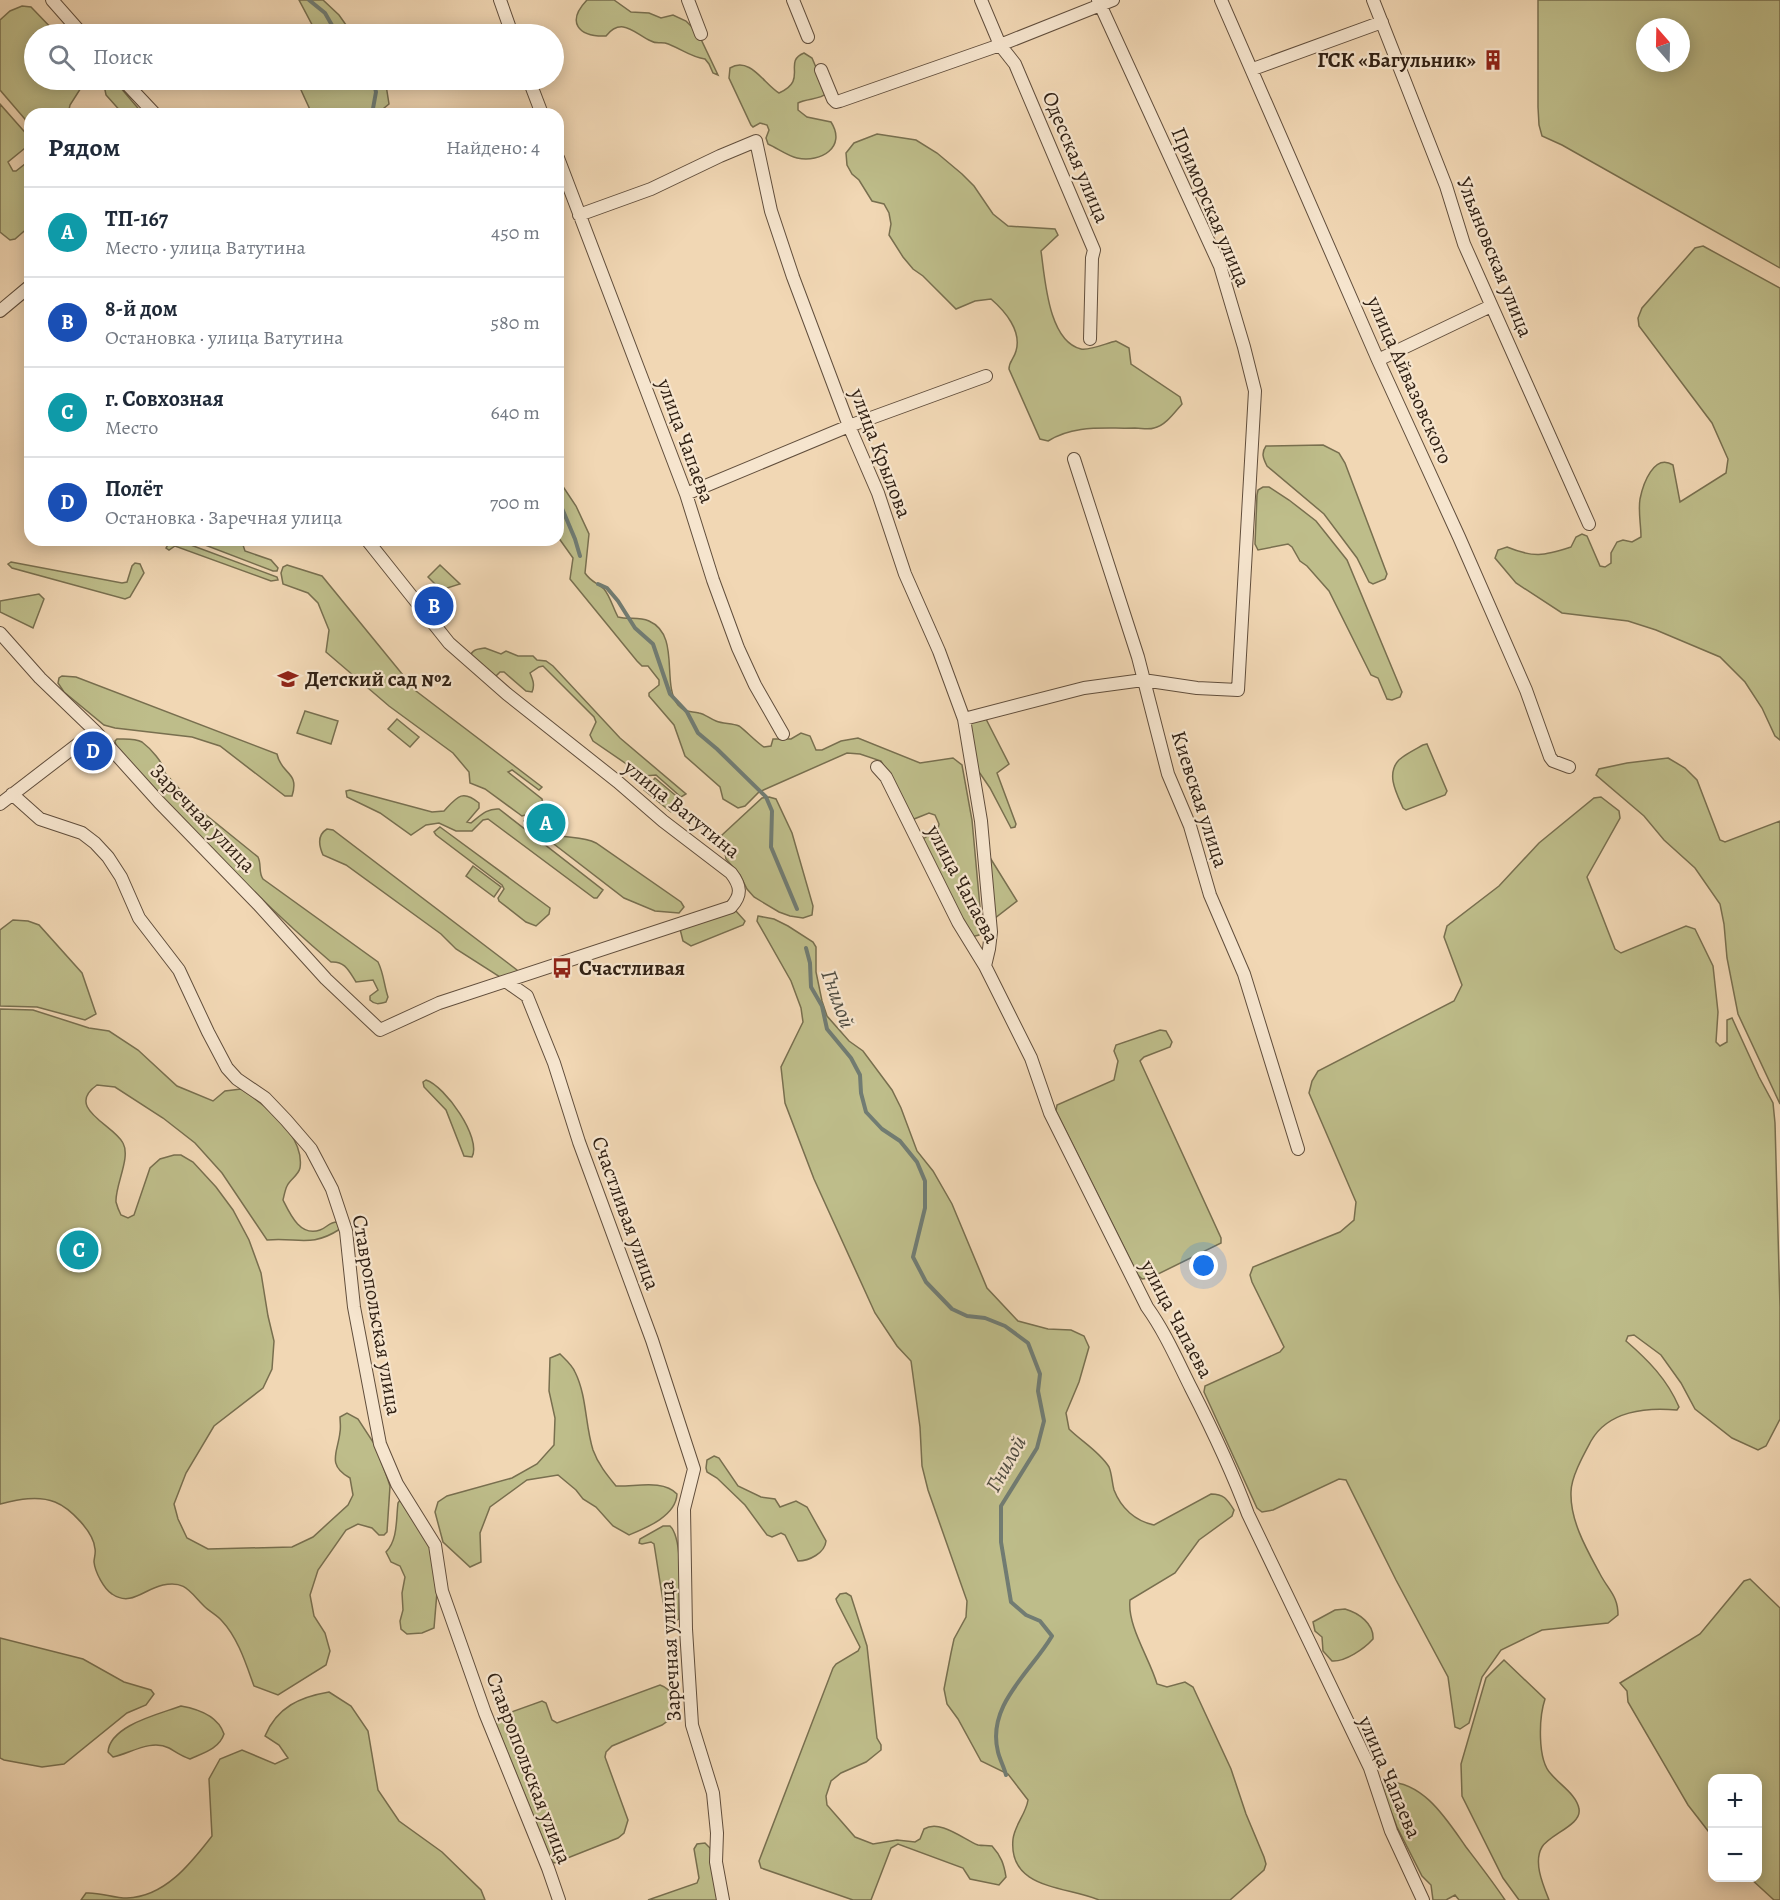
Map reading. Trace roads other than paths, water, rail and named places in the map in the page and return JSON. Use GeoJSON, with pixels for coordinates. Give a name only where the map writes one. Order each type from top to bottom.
{"type":"FeatureCollection","features":[{"type":"Feature","properties":{"kind":"street"},"geometry":{"type":"LineString","coordinates":[[52,0],[73,24]]}},
{"type":"Feature","properties":{"kind":"street"},"geometry":{"type":"LineString","coordinates":[[500,0],[508,24]]}},
{"type":"Feature","properties":{"kind":"street"},"geometry":{"type":"LineString","coordinates":[[688,0],[701,34]]}},
{"type":"Feature","properties":{"kind":"street"},"geometry":{"type":"LineString","coordinates":[[794,0],[808,37]]}},
{"type":"Feature","properties":{"kind":"street","name":"Одесская улица"},"geometry":{"type":"LineString","coordinates":[[981,0],[1000,45],[1015,64],[1094,250],[1090,339]]}},
{"type":"Feature","properties":{"kind":"street"},"geometry":{"type":"LineString","coordinates":[[821,70],[836,102],[1000,45],[1099,3],[1113,0]]}},
{"type":"Feature","properties":{"kind":"street","name":"улица Айвазовского"},"geometry":{"type":"LineString","coordinates":[[1221,0],[1378,360],[1526,690],[1550,757],[1569,767]]}},
{"type":"Feature","properties":{"kind":"street","name":"Ульяновская улица"},"geometry":{"type":"LineString","coordinates":[[1373,0],[1446,186],[1464,244],[1589,524]]}},
{"type":"Feature","properties":{"kind":"street","name":"Приморская улица"},"geometry":{"type":"LineString","coordinates":[[1099,3],[1220,266],[1255,391],[1238,690],[1197,688],[1143,680]]}},
{"type":"Feature","properties":{"kind":"street"},"geometry":{"type":"LineString","coordinates":[[1252,69],[1382,22]]}},
{"type":"Feature","properties":{"kind":"street"},"geometry":{"type":"LineString","coordinates":[[132,90],[149,108]]}},
{"type":"Feature","properties":{"kind":"street"},"geometry":{"type":"LineString","coordinates":[[533,90],[540,108]]}},
{"type":"Feature","properties":{"kind":"street","name":"улица Крылова"},"geometry":{"type":"LineString","coordinates":[[579,215],[651,189],[756,141],[771,211],[793,277],[849,426],[878,493],[905,574],[939,651],[964,719],[981,821],[991,932],[985,966]]}},
{"type":"Feature","properties":{"kind":"street","name":"улица Чапаева"},"geometry":{"type":"LineString","coordinates":[[564,174],[687,494],[713,580],[738,648],[755,685],[783,734]]}},
{"type":"Feature","properties":{"kind":"street"},"geometry":{"type":"LineString","coordinates":[[0,311],[24,291]]}},
{"type":"Feature","properties":{"kind":"street"},"geometry":{"type":"LineString","coordinates":[[1378,360],[1491,306]]}},
{"type":"Feature","properties":{"kind":"street"},"geometry":{"type":"LineString","coordinates":[[687,494],[849,426],[986,376]]}},
{"type":"Feature","properties":{"kind":"street","name":"Киевская улица"},"geometry":{"type":"LineString","coordinates":[[1074,459],[1138,657],[1168,774],[1190,826],[1210,895],[1247,984],[1298,1149]]}},
{"type":"Feature","properties":{"kind":"street","name":"улица Ватутина"},"geometry":{"type":"LineString","coordinates":[[372,546],[449,643],[507,694],[618,782],[663,821],[725,868],[736,879],[738,886],[738,900],[731,907],[439,1003],[380,1030]]}},
{"type":"Feature","properties":{"kind":"street","name":"Заречная улица"},"geometry":{"type":"LineString","coordinates":[[0,633],[40,678],[95,730],[159,802],[258,904],[326,979],[380,1030]]}},
{"type":"Feature","properties":{"kind":"street"},"geometry":{"type":"LineString","coordinates":[[964,719],[1084,688],[1143,680]]}},
{"type":"Feature","properties":{"kind":"street"},"geometry":{"type":"LineString","coordinates":[[0,804],[95,730]]}},
{"type":"Feature","properties":{"kind":"street","name":"улица Чапаева"},"geometry":{"type":"LineString","coordinates":[[877,766],[886,777],[958,921],[985,966],[1034,1066],[1050,1113],[1147,1307],[1159,1323],[1235,1478],[1248,1514],[1370,1768],[1390,1831],[1423,1900]]}},
{"type":"Feature","properties":{"kind":"street","name":"Ставропольская улица"},"geometry":{"type":"LineString","coordinates":[[12,794],[40,819],[82,833],[108,857],[121,877],[140,918],[179,970],[207,1032],[227,1068],[237,1079],[265,1098],[286,1120],[311,1149],[332,1189],[346,1231],[354,1307],[380,1444],[397,1484],[435,1545],[442,1591],[485,1713],[559,1900]]}},
{"type":"Feature","properties":{"kind":"street","name":"Счастливая улица"},"geometry":{"type":"LineString","coordinates":[[507,982],[527,996],[550,1052],[579,1142],[652,1340],[694,1469]]}},
{"type":"Feature","properties":{"kind":"street","name":"Заречная улица"},"geometry":{"type":"LineString","coordinates":[[694,1469],[684,1509],[686,1629],[692,1725],[713,1792],[717,1833],[716,1862],[723,1900]]}},
{"type":"Feature","properties":{"kind":"waterway","name":"Гнилой"},"geometry":{"type":"LineString","coordinates":[[309,0],[325,13],[331,24]]}},
{"type":"Feature","properties":{"kind":"waterway","name":"Гнилой"},"geometry":{"type":"LineString","coordinates":[[373,108],[376,90]]}},
{"type":"Feature","properties":{"kind":"waterway","name":"Гнилой"},"geometry":{"type":"LineString","coordinates":[[564,513],[580,556]]}},
{"type":"Feature","properties":{"kind":"waterway","name":"Гнилой"},"geometry":{"type":"LineString","coordinates":[[598,584],[607,588],[635,628],[653,644],[670,694],[687,712],[698,733],[766,797],[772,811],[771,847],[797,909]]}},
{"type":"Feature","properties":{"kind":"waterway","name":"Гнилой"},"geometry":{"type":"LineString","coordinates":[[806,948],[810,963],[811,987],[822,1006],[827,1029],[851,1058],[860,1075],[861,1093],[866,1112],[882,1129],[900,1141],[917,1162],[925,1181],[925,1208],[913,1257],[926,1282],[952,1309],[967,1316],[985,1318],[1005,1326],[1028,1343],[1040,1374],[1038,1391],[1044,1421],[1037,1448],[1001,1506],[1001,1542],[1011,1602],[1026,1615],[1040,1621],[1052,1636],[1013,1690],[998,1719],[996,1735],[998,1752],[1006,1775]]}},
{"type":"Feature","properties":{"kind":"place","name":"ГСК «Багульник»"},"geometry":{"type":"Point","coordinates":[1493,60]}},
{"type":"Feature","properties":{"kind":"place","name":"8-й дом"},"geometry":{"type":"Point","coordinates":[434,606]}},
{"type":"Feature","properties":{"kind":"place","name":"Детский сад №2"},"geometry":{"type":"Point","coordinates":[288,679]}},
{"type":"Feature","properties":{"kind":"place","name":"Полёт"},"geometry":{"type":"Point","coordinates":[93,751]}},
{"type":"Feature","properties":{"kind":"place","name":"ТП-167"},"geometry":{"type":"Point","coordinates":[546,823]}},
{"type":"Feature","properties":{"kind":"place","name":"Счастливая"},"geometry":{"type":"Point","coordinates":[562,968]}},
{"type":"Feature","properties":{"kind":"place","name":"г. Совхозная"},"geometry":{"type":"Point","coordinates":[79,1250]}}]}
